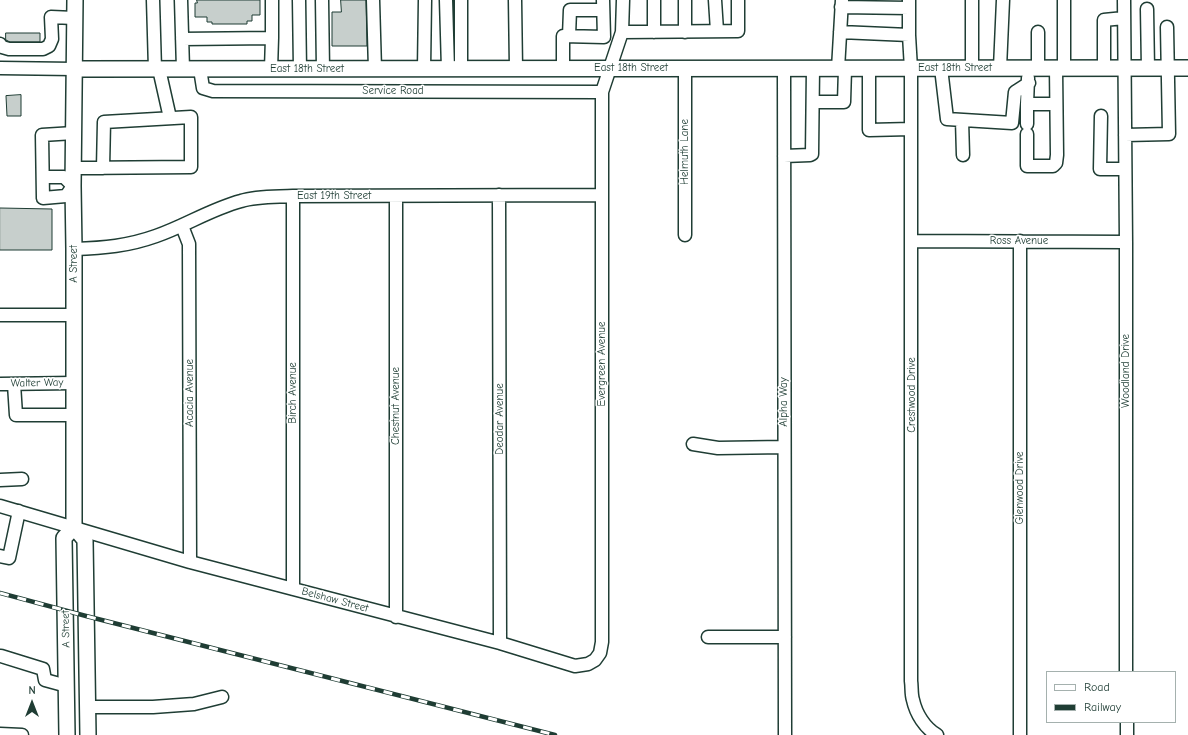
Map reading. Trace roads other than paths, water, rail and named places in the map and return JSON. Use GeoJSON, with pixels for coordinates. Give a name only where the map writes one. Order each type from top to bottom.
{"type":"FeatureCollection","features":[{"type":"Feature","properties":{"kind":"main road","name":"A Street"},"geometry":{"type":"LineString","coordinates":[[74,0],[74,527],[85,540],[88,735]]}},
{"type":"Feature","properties":{"kind":"main road","name":"East 18th Street"},"geometry":{"type":"LineString","coordinates":[[74,69],[1000,68],[1031,74],[1060,69],[1188,68]]}},
{"type":"Feature","properties":{"kind":"main road","name":"A Street"},"geometry":{"type":"LineString","coordinates":[[67,735],[64,538],[74,527]]}},
{"type":"Feature","properties":{"kind":"street"},"geometry":{"type":"LineString","coordinates":[[153,0],[157,69],[170,118]]}},
{"type":"Feature","properties":{"kind":"street"},"geometry":{"type":"LineString","coordinates":[[181,0],[183,69]]}},
{"type":"Feature","properties":{"kind":"street"},"geometry":{"type":"LineString","coordinates":[[271,69],[272,0]]}},
{"type":"Feature","properties":{"kind":"street"},"geometry":{"type":"LineString","coordinates":[[299,0],[300,69]]}},
{"type":"Feature","properties":{"kind":"street"},"geometry":{"type":"LineString","coordinates":[[322,0],[323,69]]}},
{"type":"Feature","properties":{"kind":"street"},"geometry":{"type":"LineString","coordinates":[[373,0],[375,69]]}},
{"type":"Feature","properties":{"kind":"street"},"geometry":{"type":"LineString","coordinates":[[424,69],[425,0]]}},
{"type":"Feature","properties":{"kind":"street"},"geometry":{"type":"LineString","coordinates":[[446,0],[455,69]]}},
{"type":"Feature","properties":{"kind":"street"},"geometry":{"type":"LineString","coordinates":[[455,69],[462,0]]}},
{"type":"Feature","properties":{"kind":"street"},"geometry":{"type":"LineString","coordinates":[[515,0],[516,68]]}},
{"type":"Feature","properties":{"kind":"street","name":"Evergreen Avenue"},"geometry":{"type":"LineString","coordinates":[[595,660],[600,653],[602,642],[602,92],[622,32],[623,0]]}},
{"type":"Feature","properties":{"kind":"street"},"geometry":{"type":"LineString","coordinates":[[654,0],[654,32]]}},
{"type":"Feature","properties":{"kind":"street"},"geometry":{"type":"LineString","coordinates":[[685,0],[685,32]]}},
{"type":"Feature","properties":{"kind":"street"},"geometry":{"type":"LineString","coordinates":[[715,0],[717,32]]}},
{"type":"Feature","properties":{"kind":"street"},"geometry":{"type":"LineString","coordinates":[[622,32],[738,32],[738,0]]}},
{"type":"Feature","properties":{"kind":"street"},"geometry":{"type":"LineString","coordinates":[[972,0],[972,68]]}},
{"type":"Feature","properties":{"kind":"street"},"geometry":{"type":"LineString","coordinates":[[1000,68],[1003,0]]}},
{"type":"Feature","properties":{"kind":"street"},"geometry":{"type":"LineString","coordinates":[[1038,32],[1027,104],[1027,166],[1053,166],[1056,163],[1057,155],[1064,0]]}},
{"type":"Feature","properties":{"kind":"street","name":"Woodland Drive"},"geometry":{"type":"LineString","coordinates":[[1124,0],[1126,169],[1126,671]]}},
{"type":"Feature","properties":{"kind":"street"},"geometry":{"type":"LineString","coordinates":[[812,102],[844,102],[840,32],[842,3],[909,4]]}},
{"type":"Feature","properties":{"kind":"street","name":"Crestwood Drive"},"geometry":{"type":"LineString","coordinates":[[909,4],[912,242],[911,681],[913,700],[921,720],[933,733],[937,735]]}},
{"type":"Feature","properties":{"kind":"street"},"geometry":{"type":"LineString","coordinates":[[563,68],[563,36],[604,37],[603,5],[570,10],[570,36]]}},
{"type":"Feature","properties":{"kind":"street"},"geometry":{"type":"LineString","coordinates":[[1147,9],[1148,69]]}},
{"type":"Feature","properties":{"kind":"street"},"geometry":{"type":"LineString","coordinates":[[0,44],[2,47],[9,49],[43,49],[49,46],[52,39],[52,17],[74,18]]}},
{"type":"Feature","properties":{"kind":"street"},"geometry":{"type":"LineString","coordinates":[[1104,69],[1104,20],[1124,18]]}},
{"type":"Feature","properties":{"kind":"street"},"geometry":{"type":"LineString","coordinates":[[1125,135],[1169,134],[1167,27]]}},
{"type":"Feature","properties":{"kind":"street"},"geometry":{"type":"LineString","coordinates":[[840,32],[909,35]]}},
{"type":"Feature","properties":{"kind":"street"},"geometry":{"type":"LineString","coordinates":[[182,39],[272,38]]}},
{"type":"Feature","properties":{"kind":"street"},"geometry":{"type":"LineString","coordinates":[[0,68],[74,69]]}},
{"type":"Feature","properties":{"kind":"street","name":"Helmuth Lane"},"geometry":{"type":"LineString","coordinates":[[685,68],[685,235]]}},
{"type":"Feature","properties":{"kind":"street"},"geometry":{"type":"LineString","coordinates":[[784,156],[812,154],[813,68]]}},
{"type":"Feature","properties":{"kind":"street"},"geometry":{"type":"LineString","coordinates":[[941,68],[948,119],[962,120],[1012,123],[1015,92],[1031,74]]}},
{"type":"Feature","properties":{"kind":"street","name":"Service Road"},"geometry":{"type":"LineString","coordinates":[[200,69],[203,88],[213,91],[602,92]]}},
{"type":"Feature","properties":{"kind":"street","name":"Alpha Way"},"geometry":{"type":"LineString","coordinates":[[784,69],[785,735]]}},
{"type":"Feature","properties":{"kind":"street"},"geometry":{"type":"LineString","coordinates":[[869,69],[869,130],[911,129]]}},
{"type":"Feature","properties":{"kind":"street"},"geometry":{"type":"LineString","coordinates":[[1027,104],[1051,104]]}},
{"type":"Feature","properties":{"kind":"street"},"geometry":{"type":"LineString","coordinates":[[1101,116],[1100,169],[1126,169]]}},
{"type":"Feature","properties":{"kind":"street"},"geometry":{"type":"LineString","coordinates":[[74,168],[103,168],[192,167],[190,117],[104,122],[103,168]]}},
{"type":"Feature","properties":{"kind":"street"},"geometry":{"type":"LineString","coordinates":[[962,120],[963,155]]}},
{"type":"Feature","properties":{"kind":"street"},"geometry":{"type":"LineString","coordinates":[[43,177],[64,177],[73,186],[66,196],[43,198],[42,134],[74,133]]}},
{"type":"Feature","properties":{"kind":"street","name":"Deodar Avenue"},"geometry":{"type":"LineString","coordinates":[[500,195],[500,644]]}},
{"type":"Feature","properties":{"kind":"street","name":"East 19th Street"},"geometry":{"type":"LineString","coordinates":[[74,248],[103,248],[128,245],[182,226],[222,207],[242,200],[262,197],[602,195]]}},
{"type":"Feature","properties":{"kind":"street","name":"Birch Avenue"},"geometry":{"type":"LineString","coordinates":[[293,196],[293,589]]}},
{"type":"Feature","properties":{"kind":"street","name":"Chestnut Avenue"},"geometry":{"type":"LineString","coordinates":[[396,196],[396,617]]}},
{"type":"Feature","properties":{"kind":"street","name":"Acacia Avenue"},"geometry":{"type":"LineString","coordinates":[[182,226],[189,244],[190,562]]}},
{"type":"Feature","properties":{"kind":"street","name":"Ross Avenue"},"geometry":{"type":"LineString","coordinates":[[912,242],[1126,242]]}},
{"type":"Feature","properties":{"kind":"street","name":"Glenwood Drive"},"geometry":{"type":"LineString","coordinates":[[1020,242],[1020,735]]}},
{"type":"Feature","properties":{"kind":"street"},"geometry":{"type":"LineString","coordinates":[[0,315],[74,315]]}},
{"type":"Feature","properties":{"kind":"street","name":"Walter Way"},"geometry":{"type":"LineString","coordinates":[[0,384],[74,383]]}},
{"type":"Feature","properties":{"kind":"street"},"geometry":{"type":"LineString","coordinates":[[14,384],[16,415],[74,415]]}},
{"type":"Feature","properties":{"kind":"street"},"geometry":{"type":"LineString","coordinates":[[693,444],[718,448],[784,447]]}},
{"type":"Feature","properties":{"kind":"street"},"geometry":{"type":"LineString","coordinates":[[0,480],[22,479]]}},
{"type":"Feature","properties":{"kind":"street","name":"Belshaw Street"},"geometry":{"type":"LineString","coordinates":[[0,506],[190,562],[500,644],[575,666],[588,664],[595,660]]}},
{"type":"Feature","properties":{"kind":"street"},"geometry":{"type":"LineString","coordinates":[[0,556],[9,558],[19,511]]}},
{"type":"Feature","properties":{"kind":"street"},"geometry":{"type":"LineString","coordinates":[[708,637],[784,637]]}},
{"type":"Feature","properties":{"kind":"street"},"geometry":{"type":"LineString","coordinates":[[1,656],[43,669],[45,680],[67,686]]}},
{"type":"Feature","properties":{"kind":"street"},"geometry":{"type":"LineString","coordinates":[[88,707],[153,707],[187,705],[222,697]]}},
{"type":"Feature","properties":{"kind":"street"},"geometry":{"type":"LineString","coordinates":[[1126,723],[1126,735]]}},
{"type":"Feature","properties":{"kind":"street"},"geometry":{"type":"LineString","coordinates":[[0,734],[22,735]]}},
{"type":"Feature","properties":{"kind":"railway"},"geometry":{"type":"LineString","coordinates":[[0,593],[555,735]]}}]}
